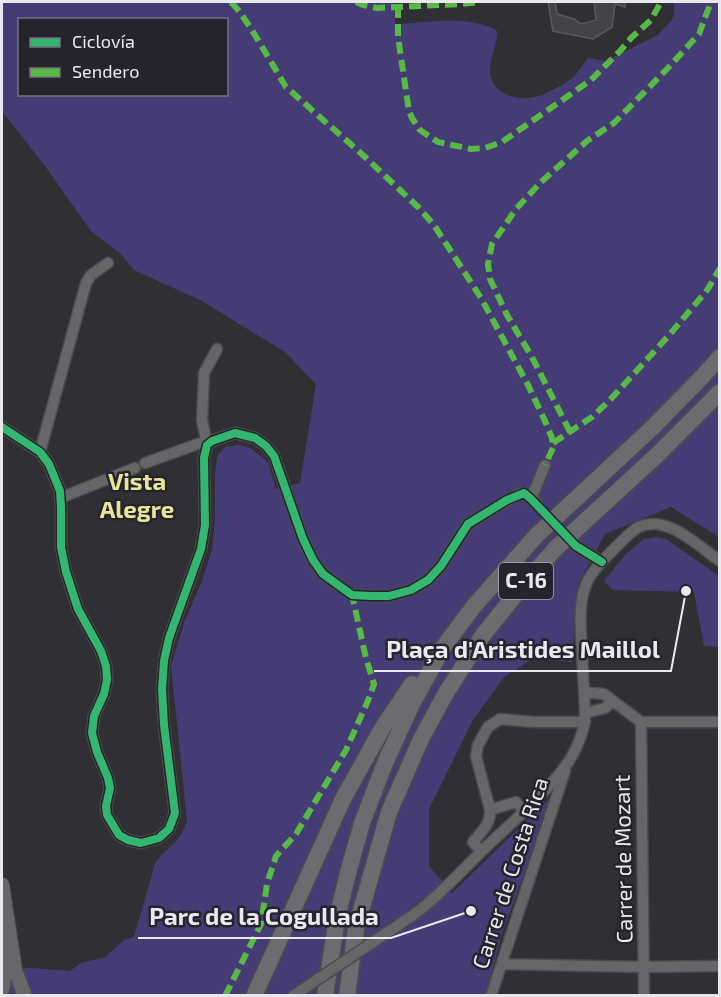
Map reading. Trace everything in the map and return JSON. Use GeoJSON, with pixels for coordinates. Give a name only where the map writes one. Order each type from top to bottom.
{"type":"FeatureCollection","features":[{"type":"Feature","properties":{"kind":"highway","name":"C-16"},"geometry":{"type":"LineString","coordinates":[[326,996],[337,918],[362,823],[407,714],[444,646],[474,606],[536,536],[653,427],[720,357]]}},
{"type":"Feature","properties":{"kind":"highway","name":"C-16"},"geometry":{"type":"LineString","coordinates":[[347,996],[356,928],[389,812],[421,739],[446,693],[483,635],[556,548],[657,455],[720,392]]}},
{"type":"Feature","properties":{"kind":"highway"},"geometry":{"type":"LineString","coordinates":[[254,996],[344,799],[383,728],[415,680],[444,646]]}},
{"type":"Feature","properties":{"kind":"main road"},"geometry":{"type":"LineString","coordinates":[[2,885],[15,970],[25,996]]}},
{"type":"Feature","properties":{"kind":"main road"},"geometry":{"type":"LineString","coordinates":[[2,942],[4,967],[2,990]]}},
{"type":"Feature","properties":{"kind":"street"},"geometry":{"type":"LineString","coordinates":[[40,452],[86,283],[91,275],[108,262]]}},
{"type":"Feature","properties":{"kind":"street"},"geometry":{"type":"LineString","coordinates":[[2,427],[40,452],[55,476],[60,498],[62,548],[66,572],[78,609],[101,651],[106,666],[107,680],[104,694],[94,716],[92,734],[110,788],[106,806],[107,815],[119,835],[128,840],[141,843],[159,838],[169,829],[175,813],[164,725],[162,689],[164,661],[169,638],[201,549],[205,525],[204,458],[207,443],[202,420],[204,373],[217,349]]}},
{"type":"Feature","properties":{"kind":"street"},"geometry":{"type":"LineString","coordinates":[[60,498],[140,465],[235,433],[255,438],[274,456],[303,539],[323,574],[352,595],[389,596],[411,590],[428,580],[441,566],[468,524],[519,494],[524,493],[534,502],[545,465]]}},
{"type":"Feature","properties":{"kind":"street"},"geometry":{"type":"LineString","coordinates":[[293,996],[404,922],[436,895],[524,811],[567,764],[576,748],[585,718],[581,630],[585,588],[588,580],[602,562],[622,541],[635,530],[646,525],[657,524],[677,530],[720,561]]}},
{"type":"Feature","properties":{"kind":"street"},"geometry":{"type":"LineString","coordinates":[[576,546],[602,562]]}},
{"type":"Feature","properties":{"kind":"street"},"geometry":{"type":"LineString","coordinates":[[584,692],[604,694],[641,722],[720,722]]}},
{"type":"Feature","properties":{"kind":"street"},"geometry":{"type":"LineString","coordinates":[[481,852],[473,842],[486,828],[490,810],[476,756],[478,745],[488,727],[500,719],[534,722],[585,718],[605,708],[613,701]]}},
{"type":"Feature","properties":{"kind":"street","name":"Carrer de Mozart"},"geometry":{"type":"LineString","coordinates":[[641,722],[644,996]]}},
{"type":"Feature","properties":{"kind":"street","name":"Carrer de Costa Rica"},"geometry":{"type":"LineString","coordinates":[[491,996],[567,764]]}},
{"type":"Feature","properties":{"kind":"street"},"geometry":{"type":"LineString","coordinates":[[490,810],[516,802],[524,811]]}},
{"type":"Feature","properties":{"kind":"street"},"geometry":{"type":"LineString","coordinates":[[502,964],[720,966]]}},
{"type":"Feature","properties":{"kind":"shaded area"},"geometry":{"type":"Polygon","coordinates":[[[2,2],[394,2],[395,25],[461,21],[487,26],[497,31],[490,65],[494,84],[499,90],[512,97],[527,98],[542,95],[568,81],[575,76],[588,58],[606,61],[658,35],[674,16],[674,2],[719,2],[719,537],[671,507],[605,534],[579,583],[575,603],[573,662],[532,659],[504,677],[473,720],[429,809],[429,866],[452,893],[553,795],[501,937],[486,995],[2,996],[9,969],[70,971],[81,963],[106,957],[124,940],[134,937],[155,864],[181,835],[187,820],[171,666],[184,623],[212,550],[217,456],[225,447],[240,445],[252,449],[268,462],[276,489],[300,483],[316,384],[285,352],[202,301],[134,270],[121,254],[91,231],[2,111],[2,2]]]}},
{"type":"Feature","properties":{"kind":"shaded area"},"geometry":{"type":"Polygon","coordinates":[[[658,537],[666,539],[719,576],[719,647],[704,646],[694,592],[613,590],[604,581],[626,554],[644,539],[658,537]]]}},
{"type":"Feature","properties":{"kind":"building"},"geometry":{"type":"Polygon","coordinates":[[[548,2],[555,2],[557,14],[574,19],[581,24],[596,20],[594,2],[625,2],[625,7],[615,4],[612,27],[593,39],[553,31],[548,2]]]}},
{"type":"Feature","properties":{"kind":"tunnel"},"geometry":{"type":"LineString","coordinates":[[537,505],[572,542]]}},
{"type":"Feature","properties":{"kind":"marked path"},"geometry":{"type":"LineString","coordinates":[[231,2],[255,35],[286,87],[364,156],[434,225],[481,298],[545,421],[552,438],[553,448],[545,465]]}},
{"type":"Feature","properties":{"kind":"marked path"},"geometry":{"type":"LineString","coordinates":[[356,2],[377,8],[479,2]]}},
{"type":"Feature","properties":{"kind":"marked path"},"geometry":{"type":"LineString","coordinates":[[398,6],[398,37],[412,118],[420,130],[438,142],[471,149],[485,148],[502,142],[591,80],[651,20],[661,2]]}},
{"type":"Feature","properties":{"kind":"marked path"},"geometry":{"type":"LineString","coordinates":[[570,432],[490,279],[488,264],[492,244],[516,209],[541,182],[587,141],[614,123],[699,34],[711,2]]}},
{"type":"Feature","properties":{"kind":"marked path"},"geometry":{"type":"LineString","coordinates":[[553,443],[592,417],[610,400],[708,289],[720,268]]}},
{"type":"Feature","properties":{"kind":"marked path"},"geometry":{"type":"LineString","coordinates":[[225,996],[261,924],[267,884],[276,856],[296,834],[346,750],[374,684],[352,595]]}},
{"type":"Feature","properties":{"kind":"cycle path"},"geometry":{"type":"LineString","coordinates":[[2,427],[40,452],[49,464],[60,491],[61,547],[66,572],[78,609],[101,651],[106,666],[107,680],[104,694],[94,716],[92,733],[110,788],[106,806],[107,815],[119,835],[141,843],[159,838],[169,829],[175,813],[164,725],[162,689],[164,661],[169,638],[201,549],[205,525],[204,458],[207,445],[212,441],[235,433],[255,438],[266,446],[274,456],[303,539],[313,560],[323,574],[352,595],[389,596],[411,590],[428,580],[441,566],[468,524],[507,500],[524,493],[576,546],[602,562]]}},
{"type":"Feature","properties":{"kind":"place","name":"Plaça d'Aristides Maillol"},"geometry":{"type":"Point","coordinates":[686,591]}},
{"type":"Feature","properties":{"kind":"place","name":"Parc de la Cogullada"},"geometry":{"type":"Point","coordinates":[471,911]}},
{"type":"Feature","properties":{"kind":"district","name":"Vista Alegre"},"geometry":{"type":"Point","coordinates":[137,496]}}]}
